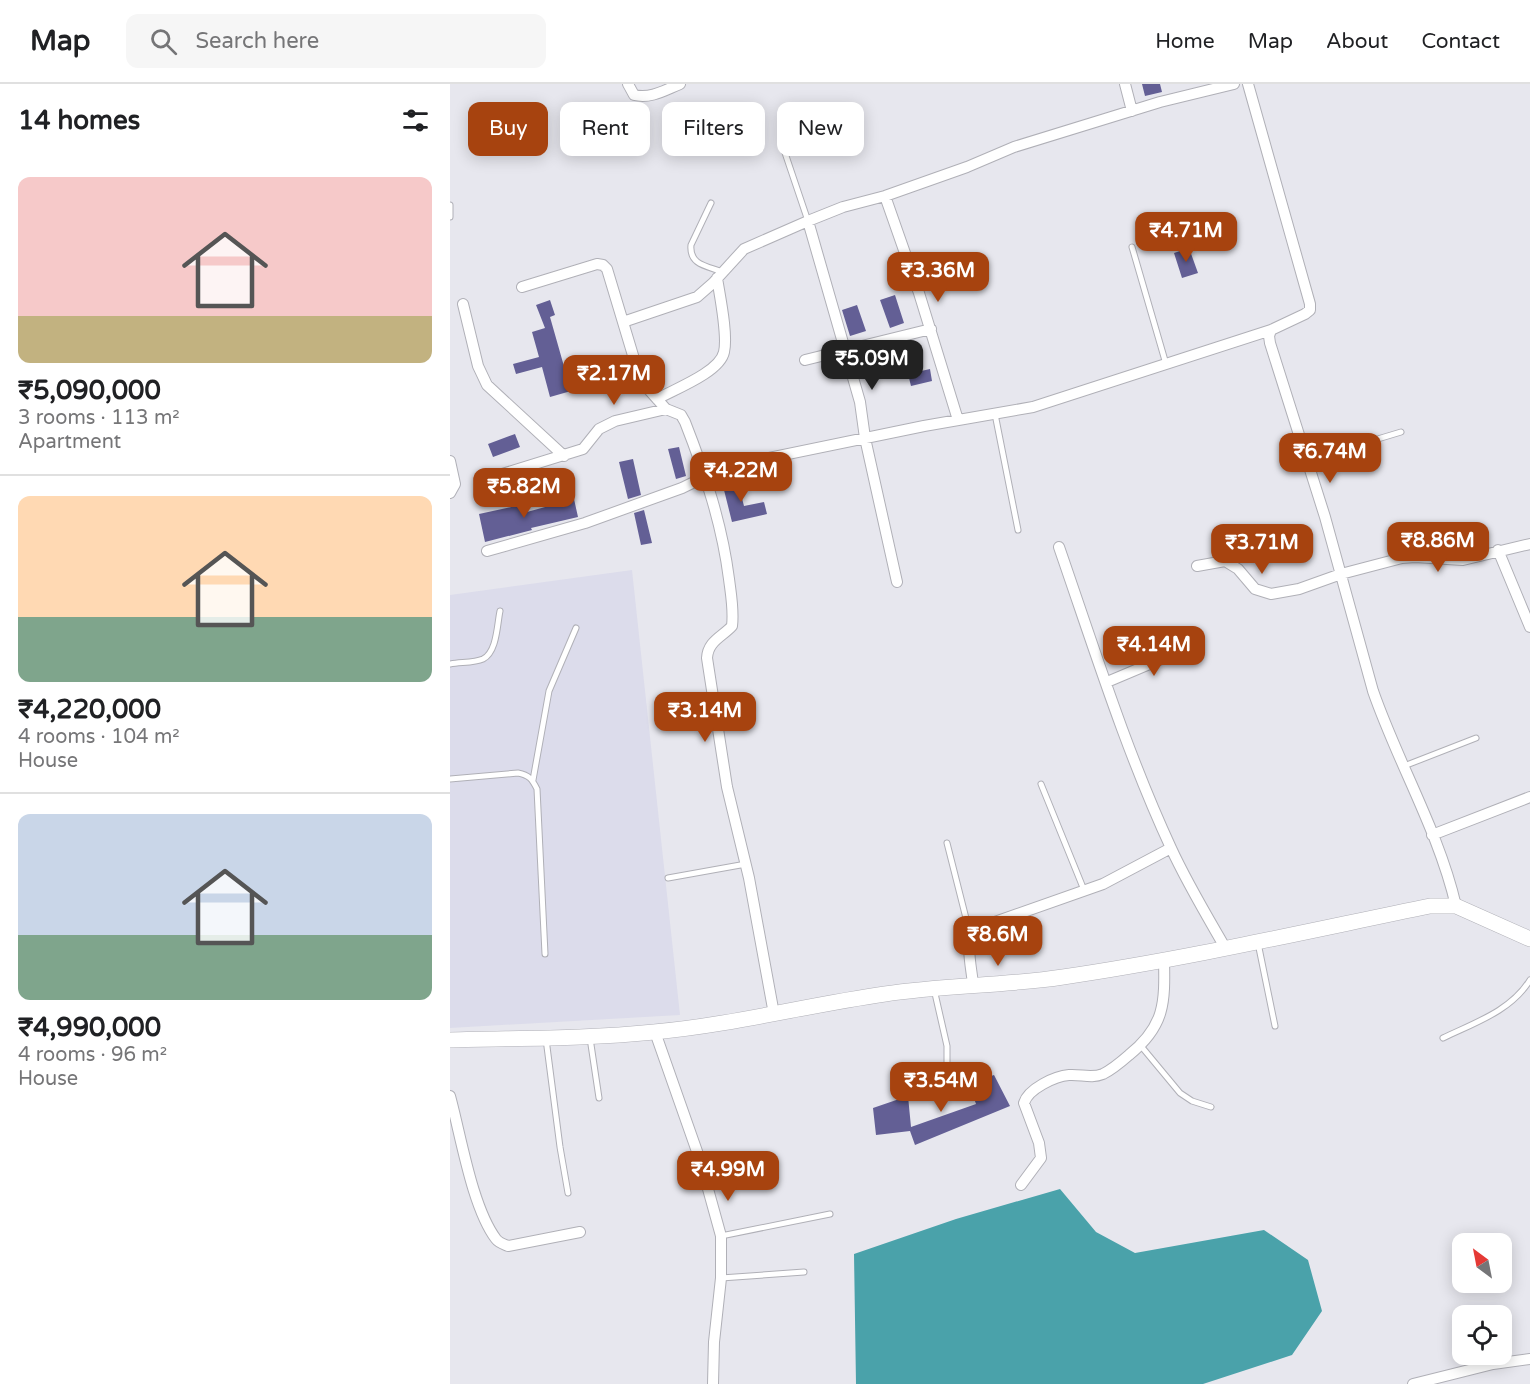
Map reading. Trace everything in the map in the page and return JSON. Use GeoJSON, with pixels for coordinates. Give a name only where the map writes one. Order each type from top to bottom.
{"type":"FeatureCollection","features":[{"type":"Feature","properties":{"kind":"main road"},"geometry":{"type":"LineString","coordinates":[[450,1040],[655,1032],[933,987],[1060,978],[1226,949],[1430,906],[1456,906],[1530,939]]}},
{"type":"Feature","properties":{"kind":"street"},"geometry":{"type":"LineString","coordinates":[[628,84],[634,95],[643,97],[680,84]]}},
{"type":"Feature","properties":{"kind":"street"},"geometry":{"type":"LineString","coordinates":[[1125,84],[1132,111]]}},
{"type":"Feature","properties":{"kind":"street"},"geometry":{"type":"LineString","coordinates":[[623,322],[697,297],[744,249],[843,207],[885,196],[967,167],[1014,147],[1182,96],[1234,84]]}},
{"type":"Feature","properties":{"kind":"street"},"geometry":{"type":"LineString","coordinates":[[487,551],[585,523],[682,488],[725,467],[1056,400],[1271,330],[1305,314],[1310,310],[1310,304],[1248,84]]}},
{"type":"Feature","properties":{"kind":"street"},"geometry":{"type":"LineString","coordinates":[[885,196],[931,329],[958,420]]}},
{"type":"Feature","properties":{"kind":"street"},"geometry":{"type":"LineString","coordinates":[[808,221],[860,402],[865,438],[897,582]]}},
{"type":"Feature","properties":{"kind":"street"},"geometry":{"type":"LineString","coordinates":[[522,287],[597,264],[607,269],[638,372],[666,409],[681,415],[705,475],[725,547],[734,617],[732,626],[707,649],[707,658],[727,787],[746,864],[774,1014]]}},
{"type":"Feature","properties":{"kind":"street"},"geometry":{"type":"LineString","coordinates":[[657,399],[709,371],[724,354],[720,275]]}},
{"type":"Feature","properties":{"kind":"street"},"geometry":{"type":"LineString","coordinates":[[464,304],[478,366],[487,385],[564,456]]}},
{"type":"Feature","properties":{"kind":"street"},"geometry":{"type":"LineString","coordinates":[[805,360],[931,329]]}},
{"type":"Feature","properties":{"kind":"street"},"geometry":{"type":"LineString","coordinates":[[1271,330],[1270,343],[1308,460],[1373,691],[1451,882],[1456,906]]}},
{"type":"Feature","properties":{"kind":"street"},"geometry":{"type":"LineString","coordinates":[[483,480],[583,449],[599,429],[607,424],[666,409]]}},
{"type":"Feature","properties":{"kind":"street"},"geometry":{"type":"LineString","coordinates":[[450,461],[454,484],[450,493]]}},
{"type":"Feature","properties":{"kind":"street"},"geometry":{"type":"LineString","coordinates":[[1197,566],[1225,561],[1238,569],[1255,589],[1271,594],[1299,589],[1341,574],[1408,557],[1454,560],[1530,544]]}},
{"type":"Feature","properties":{"kind":"street"},"geometry":{"type":"LineString","coordinates":[[1059,547],[1141,776],[1171,848],[1226,949]]}},
{"type":"Feature","properties":{"kind":"street"},"geometry":{"type":"LineString","coordinates":[[1498,550],[1530,627]]}},
{"type":"Feature","properties":{"kind":"street"},"geometry":{"type":"LineString","coordinates":[[1107,682],[1190,646]]}},
{"type":"Feature","properties":{"kind":"street"},"geometry":{"type":"LineString","coordinates":[[1432,835],[1530,797]]}},
{"type":"Feature","properties":{"kind":"street"},"geometry":{"type":"LineString","coordinates":[[973,985],[970,934],[982,925],[1084,892],[1119,877],[1171,848]]}},
{"type":"Feature","properties":{"kind":"street"},"geometry":{"type":"LineString","coordinates":[[1021,1185],[1041,1158],[1041,1151],[1024,1102],[1026,1096],[1066,1075],[1097,1077],[1141,1046],[1154,1029],[1163,1008],[1164,959]]}},
{"type":"Feature","properties":{"kind":"street"},"geometry":{"type":"LineString","coordinates":[[655,1032],[704,1169],[721,1236],[721,1278],[714,1342],[713,1384]]}},
{"type":"Feature","properties":{"kind":"street"},"geometry":{"type":"LineString","coordinates":[[450,1096],[479,1206],[496,1239],[508,1246],[580,1232]]}},
{"type":"Feature","properties":{"kind":"street"},"geometry":{"type":"LineString","coordinates":[[1413,1384],[1493,1364],[1530,1359]]}},
{"type":"Feature","properties":{"kind":"lane"},"geometry":{"type":"LineString","coordinates":[[786,156],[808,221]]}},
{"type":"Feature","properties":{"kind":"lane"},"geometry":{"type":"LineString","coordinates":[[711,203],[691,245],[690,253],[697,263],[720,275]]}},
{"type":"Feature","properties":{"kind":"lane"},"geometry":{"type":"LineString","coordinates":[[450,205],[450,217]]}},
{"type":"Feature","properties":{"kind":"lane"},"geometry":{"type":"LineString","coordinates":[[1132,247],[1166,364]]}},
{"type":"Feature","properties":{"kind":"lane"},"geometry":{"type":"LineString","coordinates":[[995,414],[1018,530]]}},
{"type":"Feature","properties":{"kind":"lane"},"geometry":{"type":"LineString","coordinates":[[1308,460],[1401,432]]}},
{"type":"Feature","properties":{"kind":"lane"},"geometry":{"type":"LineString","coordinates":[[450,664],[477,661],[489,653],[494,645],[500,611]]}},
{"type":"Feature","properties":{"kind":"lane"},"geometry":{"type":"LineString","coordinates":[[532,780],[548,698],[576,628]]}},
{"type":"Feature","properties":{"kind":"lane"},"geometry":{"type":"LineString","coordinates":[[1403,767],[1476,738]]}},
{"type":"Feature","properties":{"kind":"lane"},"geometry":{"type":"LineString","coordinates":[[450,779],[518,773],[532,780],[537,789],[545,954]]}},
{"type":"Feature","properties":{"kind":"lane"},"geometry":{"type":"LineString","coordinates":[[1041,784],[1084,892]]}},
{"type":"Feature","properties":{"kind":"lane"},"geometry":{"type":"LineString","coordinates":[[947,843],[970,934]]}},
{"type":"Feature","properties":{"kind":"lane"},"geometry":{"type":"LineString","coordinates":[[668,878],[746,864]]}},
{"type":"Feature","properties":{"kind":"lane"},"geometry":{"type":"LineString","coordinates":[[1258,942],[1275,1026]]}},
{"type":"Feature","properties":{"kind":"lane"},"geometry":{"type":"LineString","coordinates":[[1443,1038],[1512,1002],[1530,980]]}},
{"type":"Feature","properties":{"kind":"lane"},"geometry":{"type":"LineString","coordinates":[[933,987],[947,1046],[942,1094]]}},
{"type":"Feature","properties":{"kind":"lane"},"geometry":{"type":"LineString","coordinates":[[590,1036],[600,1098]]}},
{"type":"Feature","properties":{"kind":"lane"},"geometry":{"type":"LineString","coordinates":[[546,1038],[568,1193]]}},
{"type":"Feature","properties":{"kind":"lane"},"geometry":{"type":"LineString","coordinates":[[1141,1046],[1180,1093],[1192,1101],[1211,1107]]}},
{"type":"Feature","properties":{"kind":"lane"},"geometry":{"type":"LineString","coordinates":[[721,1236],[831,1214]]}},
{"type":"Feature","properties":{"kind":"lane"},"geometry":{"type":"LineString","coordinates":[[721,1278],[804,1272]]}},
{"type":"Feature","properties":{"kind":"shaded area"},"geometry":{"type":"Polygon","coordinates":[[[632,570],[680,1015],[450,1028],[450,595],[632,570]]]}},
{"type":"Feature","properties":{"kind":"water"},"geometry":{"type":"Polygon","coordinates":[[[1060,1189],[1096,1232],[1135,1253],[1264,1230],[1308,1260],[1322,1311],[1292,1355],[1203,1384],[856,1384],[854,1254],[956,1219],[1060,1189]]]}},
{"type":"Feature","properties":{"kind":"building"},"geometry":{"type":"Polygon","coordinates":[[[1142,84],[1160,84],[1162,92],[1145,96],[1142,84]]]}},
{"type":"Feature","properties":{"kind":"building"},"geometry":{"type":"Polygon","coordinates":[[[1189,248],[1198,273],[1182,278],[1174,253],[1189,248]]]}},
{"type":"Feature","properties":{"kind":"building"},"geometry":{"type":"Polygon","coordinates":[[[895,295],[904,323],[890,328],[880,300],[895,295]]]}},
{"type":"Feature","properties":{"kind":"building"},"geometry":{"type":"Polygon","coordinates":[[[550,300],[555,315],[550,317],[571,391],[550,397],[542,367],[516,374],[513,364],[539,357],[532,332],[545,328],[536,305],[550,300]]]}},
{"type":"Feature","properties":{"kind":"building"},"geometry":{"type":"Polygon","coordinates":[[[857,305],[866,331],[850,336],[842,310],[857,305]]]}},
{"type":"Feature","properties":{"kind":"building"},"geometry":{"type":"Polygon","coordinates":[[[891,347],[896,367],[882,370],[877,350],[891,347]]]}},
{"type":"Feature","properties":{"kind":"building"},"geometry":{"type":"Polygon","coordinates":[[[930,369],[932,381],[911,386],[908,374],[930,369]]]}},
{"type":"Feature","properties":{"kind":"building"},"geometry":{"type":"Polygon","coordinates":[[[515,434],[520,447],[493,457],[488,444],[515,434]]]}},
{"type":"Feature","properties":{"kind":"building"},"geometry":{"type":"Polygon","coordinates":[[[679,447],[686,476],[676,479],[668,449],[679,447]]]}},
{"type":"Feature","properties":{"kind":"building"},"geometry":{"type":"Polygon","coordinates":[[[633,459],[641,495],[628,499],[619,462],[633,459]]]}},
{"type":"Feature","properties":{"kind":"building"},"geometry":{"type":"Polygon","coordinates":[[[760,468],[762,477],[748,479],[746,470],[760,468]]]}},
{"type":"Feature","properties":{"kind":"building"},"geometry":{"type":"Polygon","coordinates":[[[737,479],[744,506],[764,502],[767,514],[732,522],[722,482],[737,479]]]}},
{"type":"Feature","properties":{"kind":"building"},"geometry":{"type":"Polygon","coordinates":[[[574,499],[578,517],[485,542],[479,514],[525,504],[527,512],[574,499]]]}},
{"type":"Feature","properties":{"kind":"building"},"geometry":{"type":"Polygon","coordinates":[[[644,510],[652,543],[641,545],[634,513],[644,510]]]}},
{"type":"Feature","properties":{"kind":"building"},"geometry":{"type":"Polygon","coordinates":[[[994,1075],[1010,1106],[915,1145],[910,1131],[876,1135],[873,1108],[908,1096],[911,1127],[976,1104],[969,1084],[994,1075]]]}}]}
